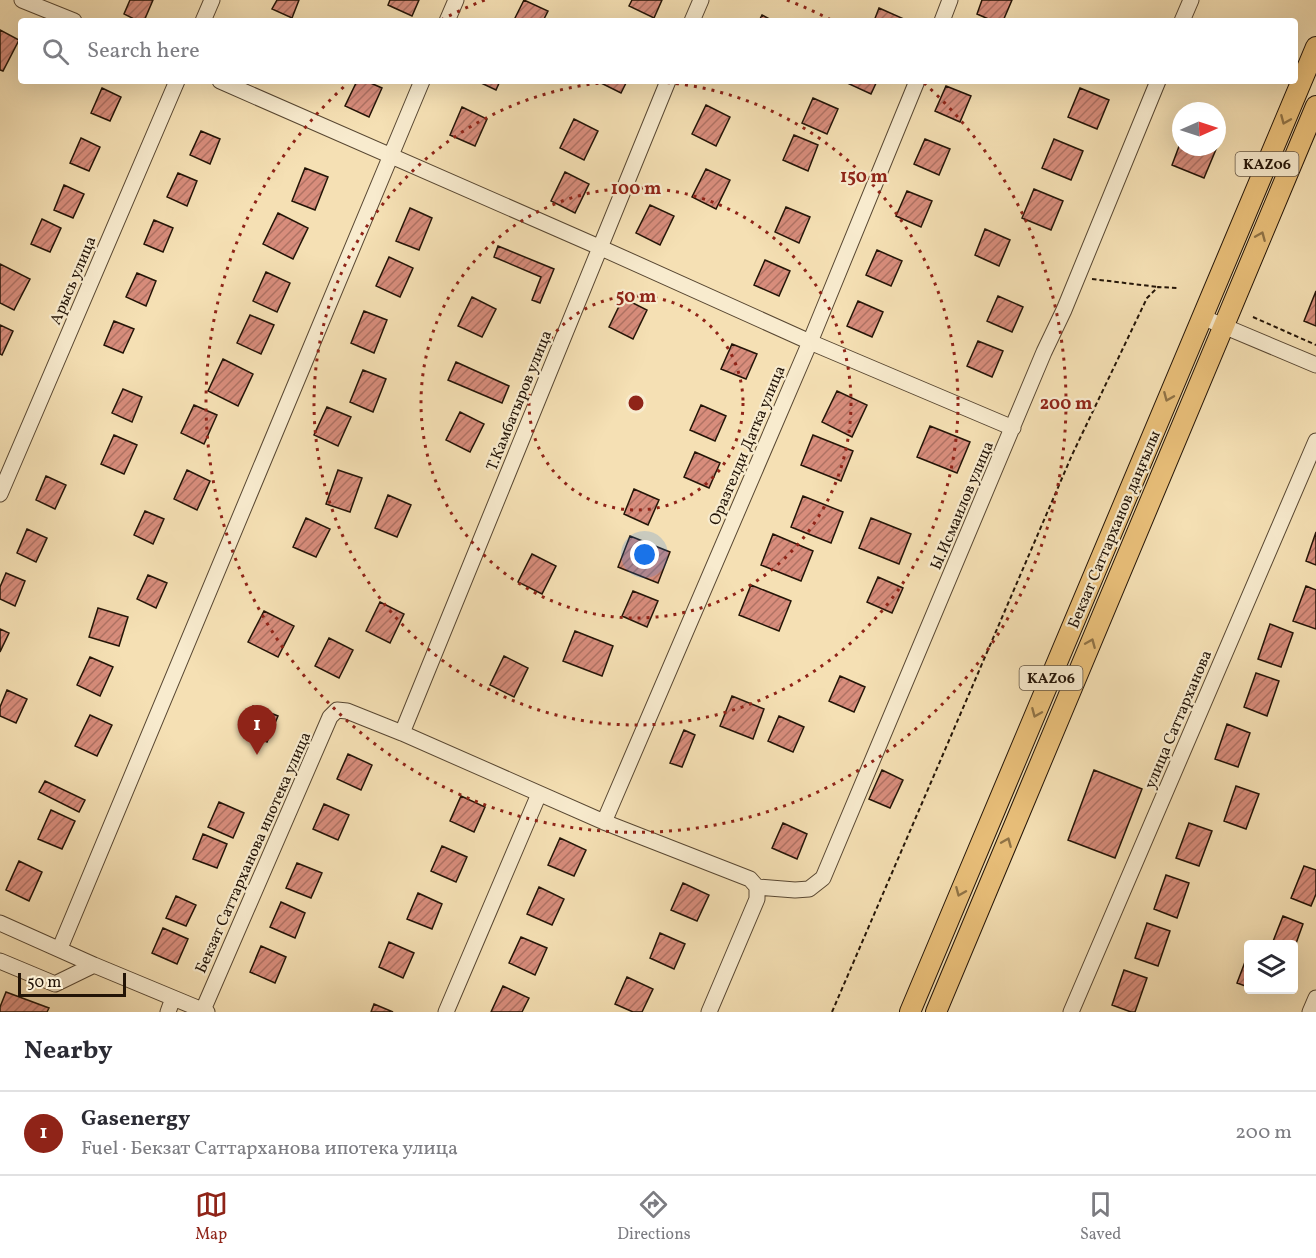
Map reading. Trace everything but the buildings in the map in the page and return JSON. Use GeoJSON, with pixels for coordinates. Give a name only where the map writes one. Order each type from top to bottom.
{"type":"FeatureCollection","features":[{"type":"Feature","properties":{"kind":"main road","name":"Бекзат Саттарханов даңғылы"},"geometry":{"type":"LineString","coordinates":[[910,1012],[1316,47]]}},
{"type":"Feature","properties":{"kind":"main road","name":"Бекзат Саттарханов даңғылы"},"geometry":{"type":"LineString","coordinates":[[936,1012],[1316,106]]}},
{"type":"Feature","properties":{"kind":"main road"},"geometry":{"type":"LineString","coordinates":[[1152,437],[1174,444]]}},
{"type":"Feature","properties":{"kind":"street"},"geometry":{"type":"LineString","coordinates":[[22,0],[67,18]]}},
{"type":"Feature","properties":{"kind":"street"},"geometry":{"type":"LineString","coordinates":[[204,18],[212,0]]}},
{"type":"Feature","properties":{"kind":"street"},"geometry":{"type":"LineString","coordinates":[[448,18],[456,0]]}},
{"type":"Feature","properties":{"kind":"street"},"geometry":{"type":"LineString","coordinates":[[694,18],[701,0]]}},
{"type":"Feature","properties":{"kind":"street"},"geometry":{"type":"LineString","coordinates":[[943,18],[950,0]]}},
{"type":"Feature","properties":{"kind":"street"},"geometry":{"type":"LineString","coordinates":[[1183,18],[1191,0]]}},
{"type":"Feature","properties":{"kind":"street","name":"Арысь улица"},"geometry":{"type":"LineString","coordinates":[[0,494],[176,84]]}},
{"type":"Feature","properties":{"kind":"street"},"geometry":{"type":"LineString","coordinates":[[227,84],[810,342],[1013,428]]}},
{"type":"Feature","properties":{"kind":"street"},"geometry":{"type":"LineString","coordinates":[[60,948],[421,84]]}},
{"type":"Feature","properties":{"kind":"street","name":"Т.Камбатыров улица"},"geometry":{"type":"LineString","coordinates":[[402,733],[667,84]]}},
{"type":"Feature","properties":{"kind":"street","name":"Оразгелди Датка улица"},"geometry":{"type":"LineString","coordinates":[[604,822],[810,342],[916,84]]}},
{"type":"Feature","properties":{"kind":"street","name":"Ы.Исмаилов улица"},"geometry":{"type":"LineString","coordinates":[[757,887],[809,890],[823,878],[1044,352],[1078,277],[1157,84]]}},
{"type":"Feature","properties":{"kind":"street"},"geometry":{"type":"LineString","coordinates":[[1202,317],[1316,365]]}},
{"type":"Feature","properties":{"kind":"street","name":"улица Саттарханова"},"geometry":{"type":"LineString","coordinates":[[1071,1012],[1316,441]]}},
{"type":"Feature","properties":{"kind":"street","name":"Бекзат Саттарханова ипотека улица"},"geometry":{"type":"LineString","coordinates":[[205,1011],[330,717],[337,710],[347,711],[402,733]]}},
{"type":"Feature","properties":{"kind":"street"},"geometry":{"type":"LineString","coordinates":[[402,733],[604,822],[750,879],[757,887],[757,899],[709,1012]]}},
{"type":"Feature","properties":{"kind":"street"},"geometry":{"type":"LineString","coordinates":[[446,1012],[539,794]]}},
{"type":"Feature","properties":{"kind":"street"},"geometry":{"type":"LineString","coordinates":[[0,923],[60,948],[171,1005],[205,1011]]}},
{"type":"Feature","properties":{"kind":"street"},"geometry":{"type":"LineString","coordinates":[[0,961],[55,984],[94,965]]}},
{"type":"Feature","properties":{"kind":"street"},"geometry":{"type":"LineString","coordinates":[[1310,1012],[1316,998]]}},
{"type":"Feature","properties":{"kind":"path"},"geometry":{"type":"LineString","coordinates":[[1078,277],[1177,288]]}},
{"type":"Feature","properties":{"kind":"path"},"geometry":{"type":"LineString","coordinates":[[832,1012],[1072,455],[1147,298],[1158,287]]}},
{"type":"Feature","properties":{"kind":"path"},"geometry":{"type":"LineString","coordinates":[[1253,317],[1316,345]]}},
{"type":"Feature","properties":{"kind":"place","name":"Gasenergy"},"geometry":{"type":"Point","coordinates":[257,755]}}]}
